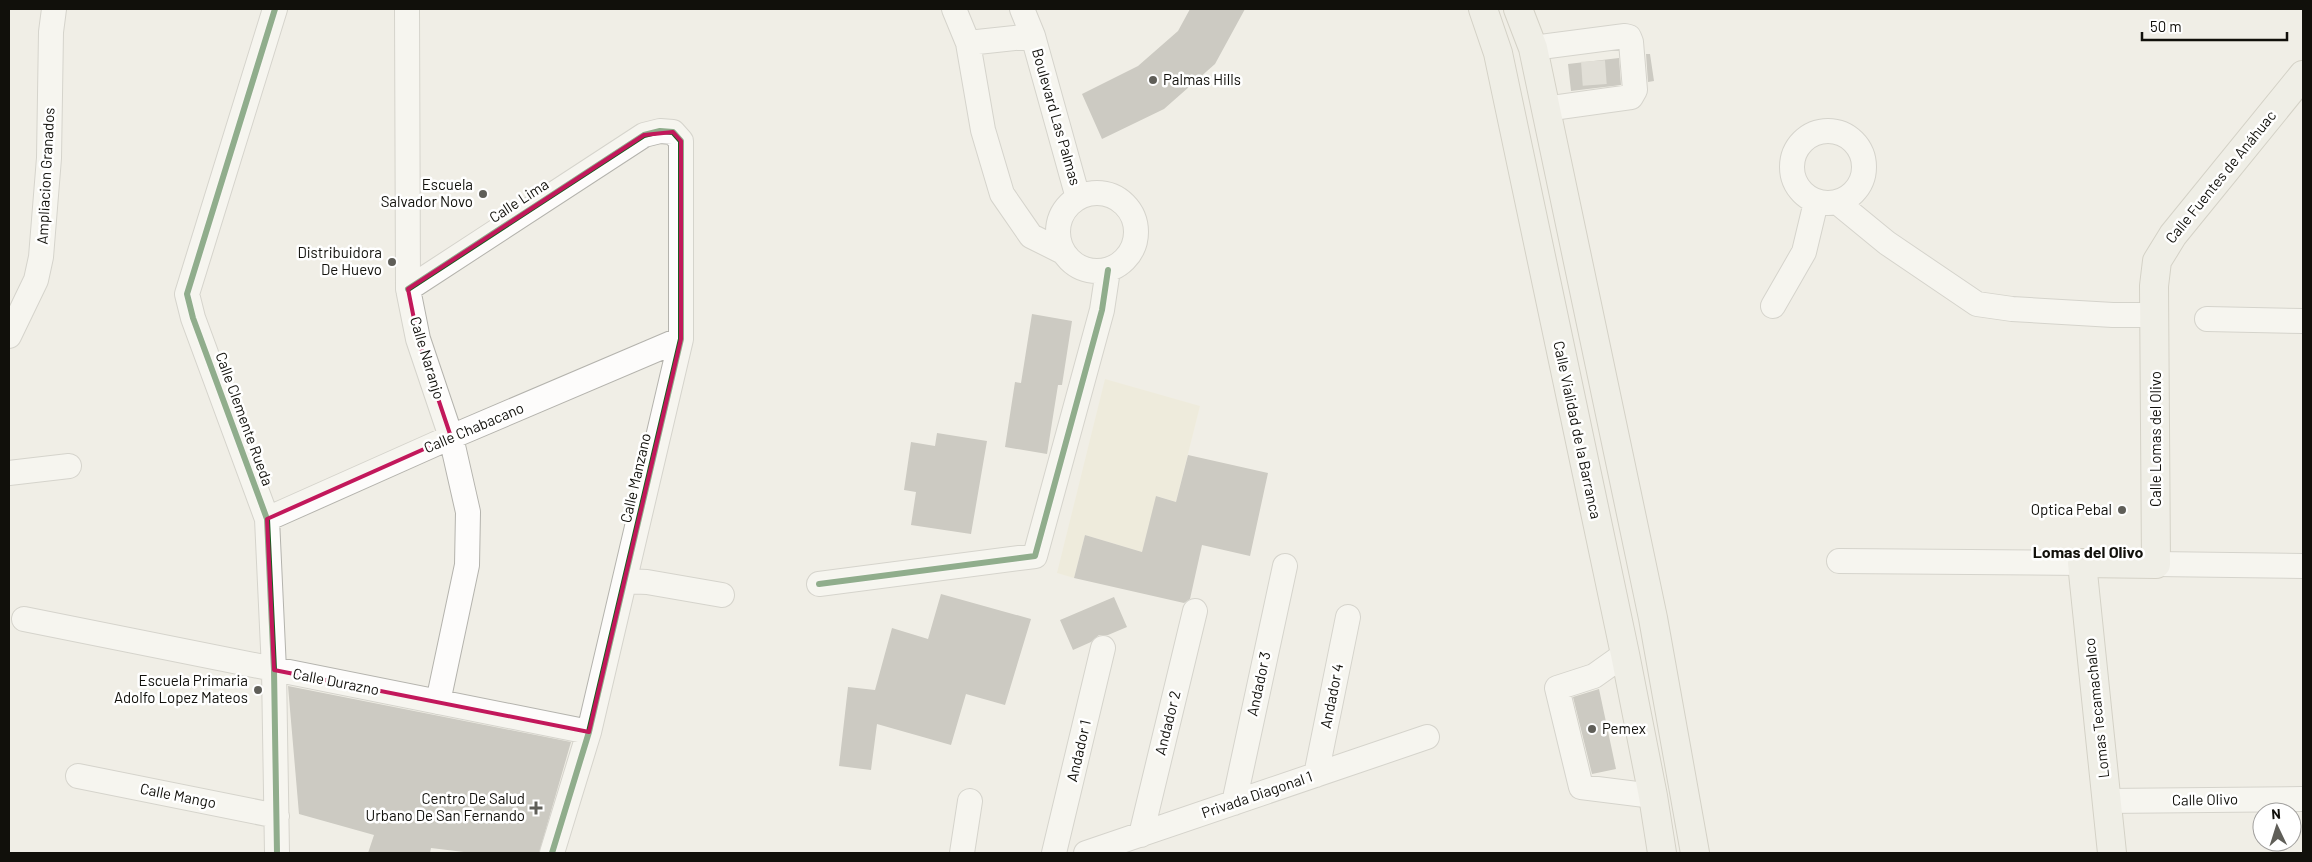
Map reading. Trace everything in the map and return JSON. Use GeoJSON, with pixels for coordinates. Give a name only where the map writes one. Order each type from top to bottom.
{"type":"FeatureCollection","features":[{"type":"Feature","properties":{"kind":"main road","name":"Calle Vialidad de la Barranca"},"geometry":{"type":"LineString","coordinates":[[1483,9],[1498,53],[1625,654],[1653,796],[1662,853]]}},
{"type":"Feature","properties":{"kind":"main road"},"geometry":{"type":"LineString","coordinates":[[1518,9],[1533,48],[1653,618],[1695,853]]}},
{"type":"Feature","properties":{"kind":"main road","name":"Calle Fuentes de Anáhuac"},"geometry":{"type":"LineString","coordinates":[[2156,315],[2154,286],[2157,262],[2172,235],[2303,75]]}},
{"type":"Feature","properties":{"kind":"main road","name":"Calle Lomas del Olivo"},"geometry":{"type":"LineString","coordinates":[[2156,315],[2156,564]]}},
{"type":"Feature","properties":{"kind":"main road"},"geometry":{"type":"LineString","coordinates":[[2082,563],[2156,564]]}},
{"type":"Feature","properties":{"kind":"main road","name":"Lomas Tecamachalco"},"geometry":{"type":"LineString","coordinates":[[2082,563],[2112,853]]}},
{"type":"Feature","properties":{"kind":"street","name":"Ampliacion Granados"},"geometry":{"type":"LineString","coordinates":[[9,336],[36,280],[41,257],[49,158],[51,32],[54,9]]}},
{"type":"Feature","properties":{"kind":"street","name":"Calle Clemente Rueda"},"geometry":{"type":"LineString","coordinates":[[275,9],[187,294],[193,318],[268,519],[274,670],[277,853]]}},
{"type":"Feature","properties":{"kind":"street","name":"Calle Naranjo"},"geometry":{"type":"LineString","coordinates":[[407,9],[408,289],[418,339],[451,437],[468,512],[466,564],[438,702]]}},
{"type":"Feature","properties":{"kind":"street"},"geometry":{"type":"LineString","coordinates":[[954,9],[968,43],[982,130],[1002,194],[1031,236],[1063,252]]}},
{"type":"Feature","properties":{"kind":"street","name":"Boulevard Las Palmas"},"geometry":{"type":"LineString","coordinates":[[1022,9],[1033,36],[1078,198]]}},
{"type":"Feature","properties":{"kind":"street","name":"Boulevard Las Palmas"},"geometry":{"type":"LineString","coordinates":[[968,43],[1033,36]]}},
{"type":"Feature","properties":{"kind":"street"},"geometry":{"type":"LineString","coordinates":[[1533,48],[1592,51],[1625,36],[1629,37],[1631,42],[1634,94],[1631,97],[1596,96],[1545,109]]}},
{"type":"Feature","properties":{"kind":"street","name":"Calle Manzano"},"geometry":{"type":"LineString","coordinates":[[552,853],[589,732],[681,339],[682,141],[673,132],[660,130],[644,135]]}},
{"type":"Feature","properties":{"kind":"street","name":"Calle Lima"},"geometry":{"type":"LineString","coordinates":[[408,289],[644,135]]}},
{"type":"Feature","properties":{"kind":"street"},"geometry":{"type":"LineString","coordinates":[[1091,194],[1104,194],[1116,198],[1126,206],[1133,218],[1136,230],[1132,249],[1120,264],[1108,270],[1095,271],[1082,268],[1071,262],[1063,252],[1058,240],[1061,216],[1068,205],[1078,198],[1091,194]]}},
{"type":"Feature","properties":{"kind":"street"},"geometry":{"type":"LineString","coordinates":[[1773,306],[1804,252],[1827,202],[1977,304],[2012,310],[2156,315]]}},
{"type":"Feature","properties":{"kind":"street"},"geometry":{"type":"LineString","coordinates":[[819,584],[1035,556],[1102,310],[1108,270]]}},
{"type":"Feature","properties":{"kind":"street"},"geometry":{"type":"LineString","coordinates":[[2207,319],[2303,321]]}},
{"type":"Feature","properties":{"kind":"street","name":"Calle Chabacano"},"geometry":{"type":"LineString","coordinates":[[268,519],[451,437],[681,339]]}},
{"type":"Feature","properties":{"kind":"street"},"geometry":{"type":"LineString","coordinates":[[9,473],[68,466]]}},
{"type":"Feature","properties":{"kind":"street"},"geometry":{"type":"LineString","coordinates":[[1839,561],[2082,563]]}},
{"type":"Feature","properties":{"kind":"street"},"geometry":{"type":"LineString","coordinates":[[2156,564],[2303,566]]}},
{"type":"Feature","properties":{"kind":"street","name":"Andador 3"},"geometry":{"type":"LineString","coordinates":[[1234,803],[1285,566]]}},
{"type":"Feature","properties":{"kind":"street"},"geometry":{"type":"LineString","coordinates":[[625,581],[646,582],[722,595]]}},
{"type":"Feature","properties":{"kind":"street","name":"Andador 2"},"geometry":{"type":"LineString","coordinates":[[1140,835],[1195,611]]}},
{"type":"Feature","properties":{"kind":"street","name":"Andador 4"},"geometry":{"type":"LineString","coordinates":[[1316,775],[1348,617]]}},
{"type":"Feature","properties":{"kind":"street","name":"Calle Durazno"},"geometry":{"type":"LineString","coordinates":[[24,619],[589,732]]}},
{"type":"Feature","properties":{"kind":"street","name":"Andador 1"},"geometry":{"type":"LineString","coordinates":[[1054,853],[1103,648]]}},
{"type":"Feature","properties":{"kind":"street"},"geometry":{"type":"LineString","coordinates":[[1625,654],[1594,676],[1557,688],[1581,787],[1653,796]]}},
{"type":"Feature","properties":{"kind":"street","name":"Privada Diagonal 1"},"geometry":{"type":"LineString","coordinates":[[1086,853],[1427,737]]}},
{"type":"Feature","properties":{"kind":"street","name":"Calle Mango"},"geometry":{"type":"LineString","coordinates":[[78,776],[277,816]]}},
{"type":"Feature","properties":{"kind":"street","name":"Calle Olivo"},"geometry":{"type":"LineString","coordinates":[[2106,801],[2303,799]]}},
{"type":"Feature","properties":{"kind":"street"},"geometry":{"type":"LineString","coordinates":[[962,853],[970,800]]}},
{"type":"Feature","properties":{"kind":"highlighted area"},"geometry":{"type":"Polygon","coordinates":[[[673,132],[681,141],[681,339],[589,732],[274,670],[267,519],[451,437],[418,339],[408,289],[644,135],[673,132]]]}},
{"type":"Feature","properties":{"kind":"shaded area"},"geometry":{"type":"Polygon","coordinates":[[[1105,379],[1200,406],[1176,502],[1157,496],[1142,552],[1085,535],[1074,578],[1057,573],[1105,379]]]}},
{"type":"Feature","properties":{"kind":"building","name":"Palmas Hills"},"geometry":{"type":"Polygon","coordinates":[[[1190,9],[1245,9],[1215,64],[1164,109],[1102,139],[1082,94],[1138,66],[1178,31],[1190,9]]]}},
{"type":"Feature","properties":{"kind":"building"},"geometry":{"type":"Polygon","coordinates":[[[1646,54],[1650,54],[1654,81],[1648,82],[1646,54]]]}},
{"type":"Feature","properties":{"kind":"building"},"geometry":{"type":"Polygon","coordinates":[[[1619,58],[1621,85],[1571,91],[1568,64],[1619,58]]]}},
{"type":"Feature","properties":{"kind":"building"},"geometry":{"type":"Polygon","coordinates":[[[1032,314],[1072,321],[1062,385],[1058,385],[1047,454],[1005,447],[1015,382],[1021,383],[1032,314]]]}},
{"type":"Feature","properties":{"kind":"building"},"geometry":{"type":"Polygon","coordinates":[[[937,433],[987,441],[971,534],[911,525],[916,492],[904,490],[911,442],[935,446],[937,433]]]}},
{"type":"Feature","properties":{"kind":"building"},"geometry":{"type":"Polygon","coordinates":[[[1188,455],[1268,473],[1250,556],[1202,545],[1190,599],[1184,603],[1074,578],[1085,535],[1142,552],[1156,496],[1176,502],[1188,455]]]}},
{"type":"Feature","properties":{"kind":"building"},"geometry":{"type":"Polygon","coordinates":[[[941,594],[1031,619],[1005,705],[966,694],[951,745],[877,724],[871,770],[839,766],[848,687],[875,690],[892,628],[928,639],[941,594]]]}},
{"type":"Feature","properties":{"kind":"building"},"geometry":{"type":"Polygon","coordinates":[[[1114,597],[1127,627],[1108,635],[1099,635],[1091,642],[1073,650],[1060,620],[1114,597]]]}},
{"type":"Feature","properties":{"kind":"building"},"geometry":{"type":"Polygon","coordinates":[[[288,686],[571,742],[539,853],[472,853],[431,848],[430,853],[368,853],[374,835],[299,814],[288,686]]]}},
{"type":"Feature","properties":{"kind":"building","name":"Pemex"},"geometry":{"type":"Polygon","coordinates":[[[1599,689],[1616,769],[1592,774],[1573,697],[1599,689]]]}},
{"type":"Feature","properties":{"kind":"tunnel"},"geometry":{"type":"LineString","coordinates":[[1593,61],[1595,89]]}},
{"type":"Feature","properties":{"kind":"cycle path"},"geometry":{"type":"LineString","coordinates":[[275,9],[187,294],[193,318],[267,519],[274,670],[277,853]]}},
{"type":"Feature","properties":{"kind":"cycle path"},"geometry":{"type":"LineString","coordinates":[[408,289],[644,135],[660,131],[673,132],[681,141],[681,339],[589,732],[552,853]]}},
{"type":"Feature","properties":{"kind":"cycle path"},"geometry":{"type":"LineString","coordinates":[[819,584],[1035,556],[1102,310],[1108,270]]}},
{"type":"Feature","properties":{"kind":"place","name":"Palmas Hills"},"geometry":{"type":"Point","coordinates":[1153,80]}},
{"type":"Feature","properties":{"kind":"place","name":"Escuela Salvador Novo"},"geometry":{"type":"Point","coordinates":[483,194]}},
{"type":"Feature","properties":{"kind":"place","name":"Distribuidora De Huevo"},"geometry":{"type":"Point","coordinates":[392,262]}},
{"type":"Feature","properties":{"kind":"place","name":"Optica Pebal"},"geometry":{"type":"Point","coordinates":[2122,510]}},
{"type":"Feature","properties":{"kind":"place","name":"Escuela Primaria Adolfo Lopez Mateos"},"geometry":{"type":"Point","coordinates":[258,690]}},
{"type":"Feature","properties":{"kind":"place","name":"Pemex"},"geometry":{"type":"Point","coordinates":[1592,729]}},
{"type":"Feature","properties":{"kind":"place","name":"Centro De Salud Urbano De San Fernando"},"geometry":{"type":"Point","coordinates":[536,808]}},
{"type":"Feature","properties":{"kind":"district","name":"Lomas del Olivo"},"geometry":{"type":"Point","coordinates":[2088,552]}}]}
